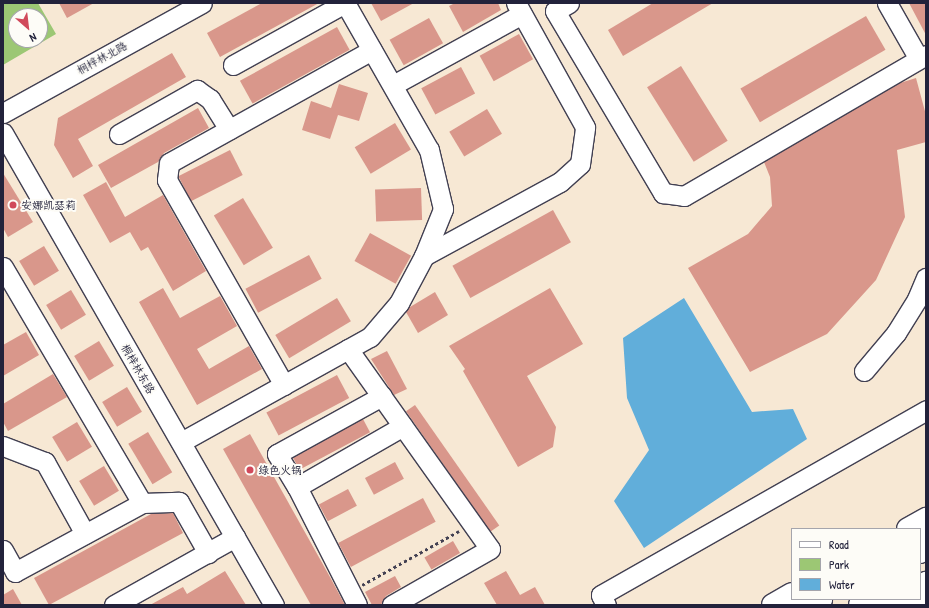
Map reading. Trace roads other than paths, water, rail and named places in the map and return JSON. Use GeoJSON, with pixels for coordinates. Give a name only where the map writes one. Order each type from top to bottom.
{"type":"FeatureCollection","features":[{"type":"Feature","properties":{"kind":"main road"},"geometry":{"type":"LineString","coordinates":[[910,528],[926,519]]}},
{"type":"Feature","properties":{"kind":"main road"},"geometry":{"type":"LineString","coordinates":[[773,605],[791,595]]}},
{"type":"Feature","properties":{"kind":"main road"},"geometry":{"type":"LineString","coordinates":[[786,605],[795,600]]}},
{"type":"Feature","properties":{"kind":"main road"},"geometry":{"type":"LineString","coordinates":[[810,605],[819,600]]}},
{"type":"Feature","properties":{"kind":"main road"},"geometry":{"type":"LineString","coordinates":[[876,605],[885,600]]}},
{"type":"Feature","properties":{"kind":"main road"},"geometry":{"type":"LineString","coordinates":[[910,605],[919,600]]}},
{"type":"Feature","properties":{"kind":"street","name":"桐梓林北路"},"geometry":{"type":"LineString","coordinates":[[3,113],[202,3]]}},
{"type":"Feature","properties":{"kind":"street"},"geometry":{"type":"LineString","coordinates":[[180,442],[370,337],[399,303],[424,256],[443,209],[429,150],[345,3],[232,65]]}},
{"type":"Feature","properties":{"kind":"street"},"geometry":{"type":"LineString","coordinates":[[569,3],[555,11],[663,193],[684,196],[922,57],[887,3]]}},
{"type":"Feature","properties":{"kind":"street"},"geometry":{"type":"LineString","coordinates":[[392,86],[519,8],[585,127],[580,164],[560,182],[424,256]]}},
{"type":"Feature","properties":{"kind":"street"},"geometry":{"type":"LineString","coordinates":[[284,385],[167,180],[169,163],[372,50]]}},
{"type":"Feature","properties":{"kind":"street"},"geometry":{"type":"LineString","coordinates":[[119,134],[197,90],[210,99],[229,130]]}},
{"type":"Feature","properties":{"kind":"street","name":"桐梓林东路"},"geometry":{"type":"LineString","coordinates":[[3,133],[274,605]]}},
{"type":"Feature","properties":{"kind":"street"},"geometry":{"type":"LineString","coordinates":[[3,267],[142,503]]}},
{"type":"Feature","properties":{"kind":"street"},"geometry":{"type":"LineString","coordinates":[[864,371],[896,333],[917,299],[926,278]]}},
{"type":"Feature","properties":{"kind":"street"},"geometry":{"type":"LineString","coordinates":[[348,348],[490,549],[392,605]]}},
{"type":"Feature","properties":{"kind":"street"},"geometry":{"type":"LineString","coordinates":[[353,598],[297,487],[277,454],[382,396]]}},
{"type":"Feature","properties":{"kind":"street"},"geometry":{"type":"LineString","coordinates":[[606,605],[601,595],[926,410]]}},
{"type":"Feature","properties":{"kind":"street"},"geometry":{"type":"LineString","coordinates":[[297,487],[403,426]]}},
{"type":"Feature","properties":{"kind":"street"},"geometry":{"type":"LineString","coordinates":[[3,446],[45,462],[85,534]]}},
{"type":"Feature","properties":{"kind":"street"},"geometry":{"type":"LineString","coordinates":[[3,550],[9,575],[142,503],[179,502],[208,553]]}},
{"type":"Feature","properties":{"kind":"street"},"geometry":{"type":"LineString","coordinates":[[114,605],[235,538]]}},
{"type":"Feature","properties":{"kind":"water"},"geometry":{"type":"Polygon","coordinates":[[[684,298],[752,412],[793,409],[807,439],[644,548],[614,501],[649,450],[627,398],[623,338],[684,298]]]}},
{"type":"Feature","properties":{"kind":"place","name":"安娜凯瑟莉"},"geometry":{"type":"Point","coordinates":[13,205]}},
{"type":"Feature","properties":{"kind":"place","name":"绿色火锅"},"geometry":{"type":"Point","coordinates":[250,470]}}]}
